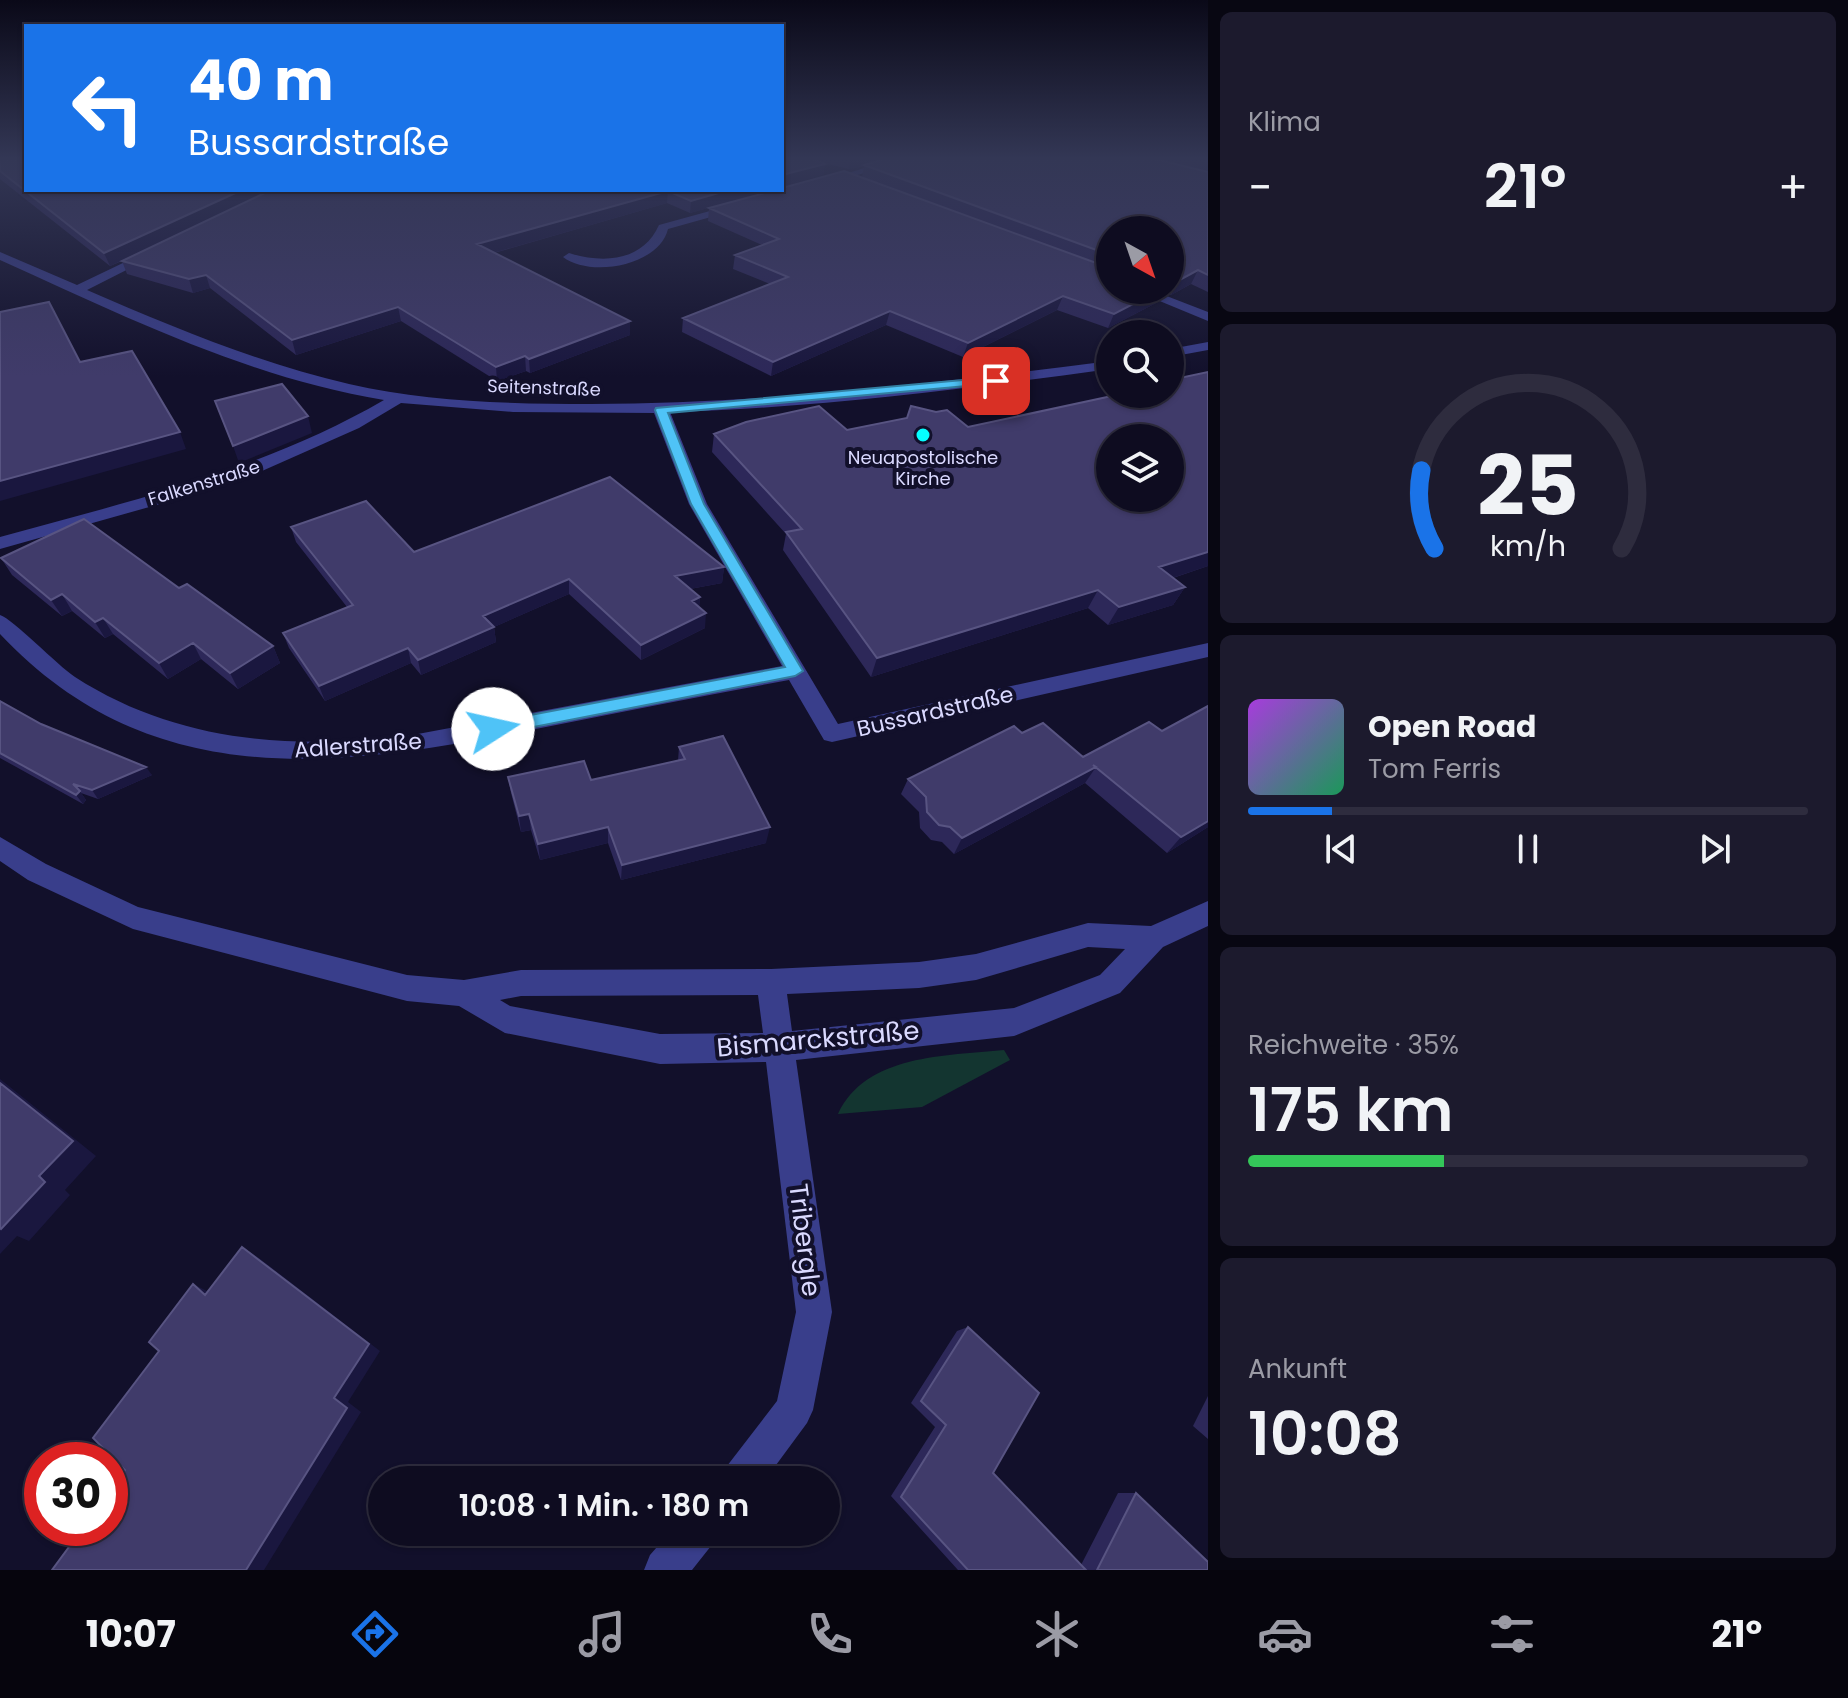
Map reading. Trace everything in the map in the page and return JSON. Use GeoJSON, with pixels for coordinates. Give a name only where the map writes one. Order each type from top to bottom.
{"type":"FeatureCollection","features":[{"type":"Feature","properties":{"kind":"street"},"geometry":{"type":"LineString","coordinates":[[569,257],[588,263],[629,256],[652,248],[661,239],[662,230]]}},
{"type":"Feature","properties":{"kind":"street"},"geometry":{"type":"LineString","coordinates":[[77,290],[161,250]]}},
{"type":"Feature","properties":{"kind":"street","name":"Seitenstraße"},"geometry":{"type":"LineString","coordinates":[[0,256],[154,323],[281,370],[399,398],[510,408],[661,410],[967,384],[1096,367]]}},
{"type":"Feature","properties":{"kind":"street"},"geometry":{"type":"LineString","coordinates":[[1175,304],[1208,317]]}},
{"type":"Feature","properties":{"kind":"street"},"geometry":{"type":"LineString","coordinates":[[1184,350],[1208,346]]}},
{"type":"Feature","properties":{"kind":"street","name":"Falkenstraße"},"geometry":{"type":"LineString","coordinates":[[0,543],[262,466],[324,441],[399,398]]}},
{"type":"Feature","properties":{"kind":"street","name":"Bussardstraße"},"geometry":{"type":"LineString","coordinates":[[661,410],[698,504],[832,734],[1208,650]]}},
{"type":"Feature","properties":{"kind":"street","name":"Adlerstraße"},"geometry":{"type":"LineString","coordinates":[[0,622],[70,686],[137,722],[228,747],[316,752],[403,744],[795,671]]}},
{"type":"Feature","properties":{"kind":"street","name":"Bismarckstraße"},"geometry":{"type":"LineString","coordinates":[[0,847],[37,872],[133,917],[407,988],[464,993],[521,983],[771,982],[919,975],[976,967],[1088,935],[1153,938]]}},
{"type":"Feature","properties":{"kind":"street","name":"Bismarckstraße"},"geometry":{"type":"LineString","coordinates":[[464,993],[505,1019],[660,1049],[779,1047],[1014,1022],[1110,984],[1153,938],[1208,913]]}},
{"type":"Feature","properties":{"kind":"street","name":"Tribergle"},"geometry":{"type":"LineString","coordinates":[[752,1466],[794,1410],[814,1312],[771,982]]}},
{"type":"Feature","properties":{"kind":"street"},"geometry":{"type":"LineString","coordinates":[[665,1570],[685,1546]]}},
{"type":"Feature","properties":{"kind":"green space"},"geometry":{"type":"Polygon","coordinates":[[[1004,1050],[1010,1060],[922,1107],[838,1114],[851,1094],[888,1069],[933,1057],[1004,1050]]]}},
{"type":"Feature","properties":{"kind":"building"},"geometry":{"type":"Polygon","coordinates":[[[75,230],[154,230],[104,253],[75,230]]]}},
{"type":"Feature","properties":{"kind":"building"},"geometry":{"type":"Polygon","coordinates":[[[186,230],[526,230],[477,244],[630,321],[529,359],[525,356],[496,367],[398,307],[292,340],[206,275],[189,279],[122,261],[186,230]]]}},
{"type":"Feature","properties":{"kind":"building"},"geometry":{"type":"Polygon","coordinates":[[[759,230],[1007,230],[1096,263],[1096,304],[1133,304],[1114,314],[1063,296],[968,343],[890,311],[773,362],[683,318],[788,277],[735,255],[779,239],[759,230]]]}},
{"type":"Feature","properties":{"kind":"building"},"geometry":{"type":"Polygon","coordinates":[[[1042,230],[1096,230],[1096,250],[1042,230]]]}},
{"type":"Feature","properties":{"kind":"building"},"geometry":{"type":"Polygon","coordinates":[[[1184,230],[1208,230],[1208,275],[1198,270],[1184,278],[1184,230]]]}},
{"type":"Feature","properties":{"kind":"building"},"geometry":{"type":"Polygon","coordinates":[[[49,302],[80,362],[132,351],[180,432],[0,481],[0,312],[49,302]]]}},
{"type":"Feature","properties":{"kind":"building"},"geometry":{"type":"Polygon","coordinates":[[[1208,372],[1208,552],[1159,567],[1185,587],[1119,607],[1098,590],[877,658],[786,532],[802,529],[714,434],[746,422],[819,406],[847,430],[907,418],[911,406],[936,412],[947,410],[968,427],[1096,399],[1096,408],[1184,408],[1184,377],[1208,372]]]}},
{"type":"Feature","properties":{"kind":"building"},"geometry":{"type":"Polygon","coordinates":[[[282,384],[308,416],[233,446],[215,401],[282,384]]]}},
{"type":"Feature","properties":{"kind":"building"},"geometry":{"type":"Polygon","coordinates":[[[610,477],[724,567],[675,576],[700,597],[692,601],[706,613],[641,645],[569,579],[483,616],[494,627],[418,660],[408,648],[319,686],[283,633],[353,605],[291,527],[366,501],[414,552],[610,477]]]}},
{"type":"Feature","properties":{"kind":"building"},"geometry":{"type":"Polygon","coordinates":[[[84,519],[179,588],[187,584],[273,646],[230,673],[193,643],[159,663],[103,618],[95,622],[62,594],[51,600],[1,558],[84,519]]]}},
{"type":"Feature","properties":{"kind":"building"},"geometry":{"type":"Polygon","coordinates":[[[0,701],[41,724],[146,767],[92,790],[73,784],[80,791],[76,795],[0,753],[0,701]]]}},
{"type":"Feature","properties":{"kind":"building"},"geometry":{"type":"Polygon","coordinates":[[[1208,706],[1208,821],[1181,837],[1096,767],[962,838],[950,827],[939,825],[927,812],[926,797],[908,779],[1014,726],[1022,733],[1043,723],[1083,757],[1149,722],[1162,731],[1208,706]]]}},
{"type":"Feature","properties":{"kind":"building"},"geometry":{"type":"Polygon","coordinates":[[[723,736],[770,827],[622,865],[608,827],[538,844],[529,814],[519,816],[508,777],[584,761],[591,780],[685,759],[679,747],[723,736]]]}},
{"type":"Feature","properties":{"kind":"building"},"geometry":{"type":"Polygon","coordinates":[[[0,1083],[73,1141],[39,1176],[45,1182],[1,1229],[0,1228],[0,1083]]]}},
{"type":"Feature","properties":{"kind":"building"},"geometry":{"type":"Polygon","coordinates":[[[242,1247],[369,1344],[334,1398],[347,1408],[246,1570],[52,1570],[70,1546],[128,1546],[128,1442],[97,1442],[93,1438],[159,1351],[149,1342],[193,1284],[205,1295],[242,1247]]]}},
{"type":"Feature","properties":{"kind":"building"},"geometry":{"type":"Polygon","coordinates":[[[968,1327],[1039,1393],[993,1473],[1086,1570],[968,1570],[901,1497],[946,1425],[921,1401],[968,1327]]]}},
{"type":"Feature","properties":{"kind":"building"},"geometry":{"type":"Polygon","coordinates":[[[1136,1493],[1208,1562],[1208,1570],[1097,1570],[1136,1493]]]}},
{"type":"Feature","properties":{"kind":"place","name":"Neuapostolische Kirche"},"geometry":{"type":"Point","coordinates":[923,435]}},
{"type":"Feature","properties":{"kind":"route"},"geometry":{"type":"LineString","coordinates":[[493,729],[795,671],[698,504],[661,410],[996,381]]}}]}
